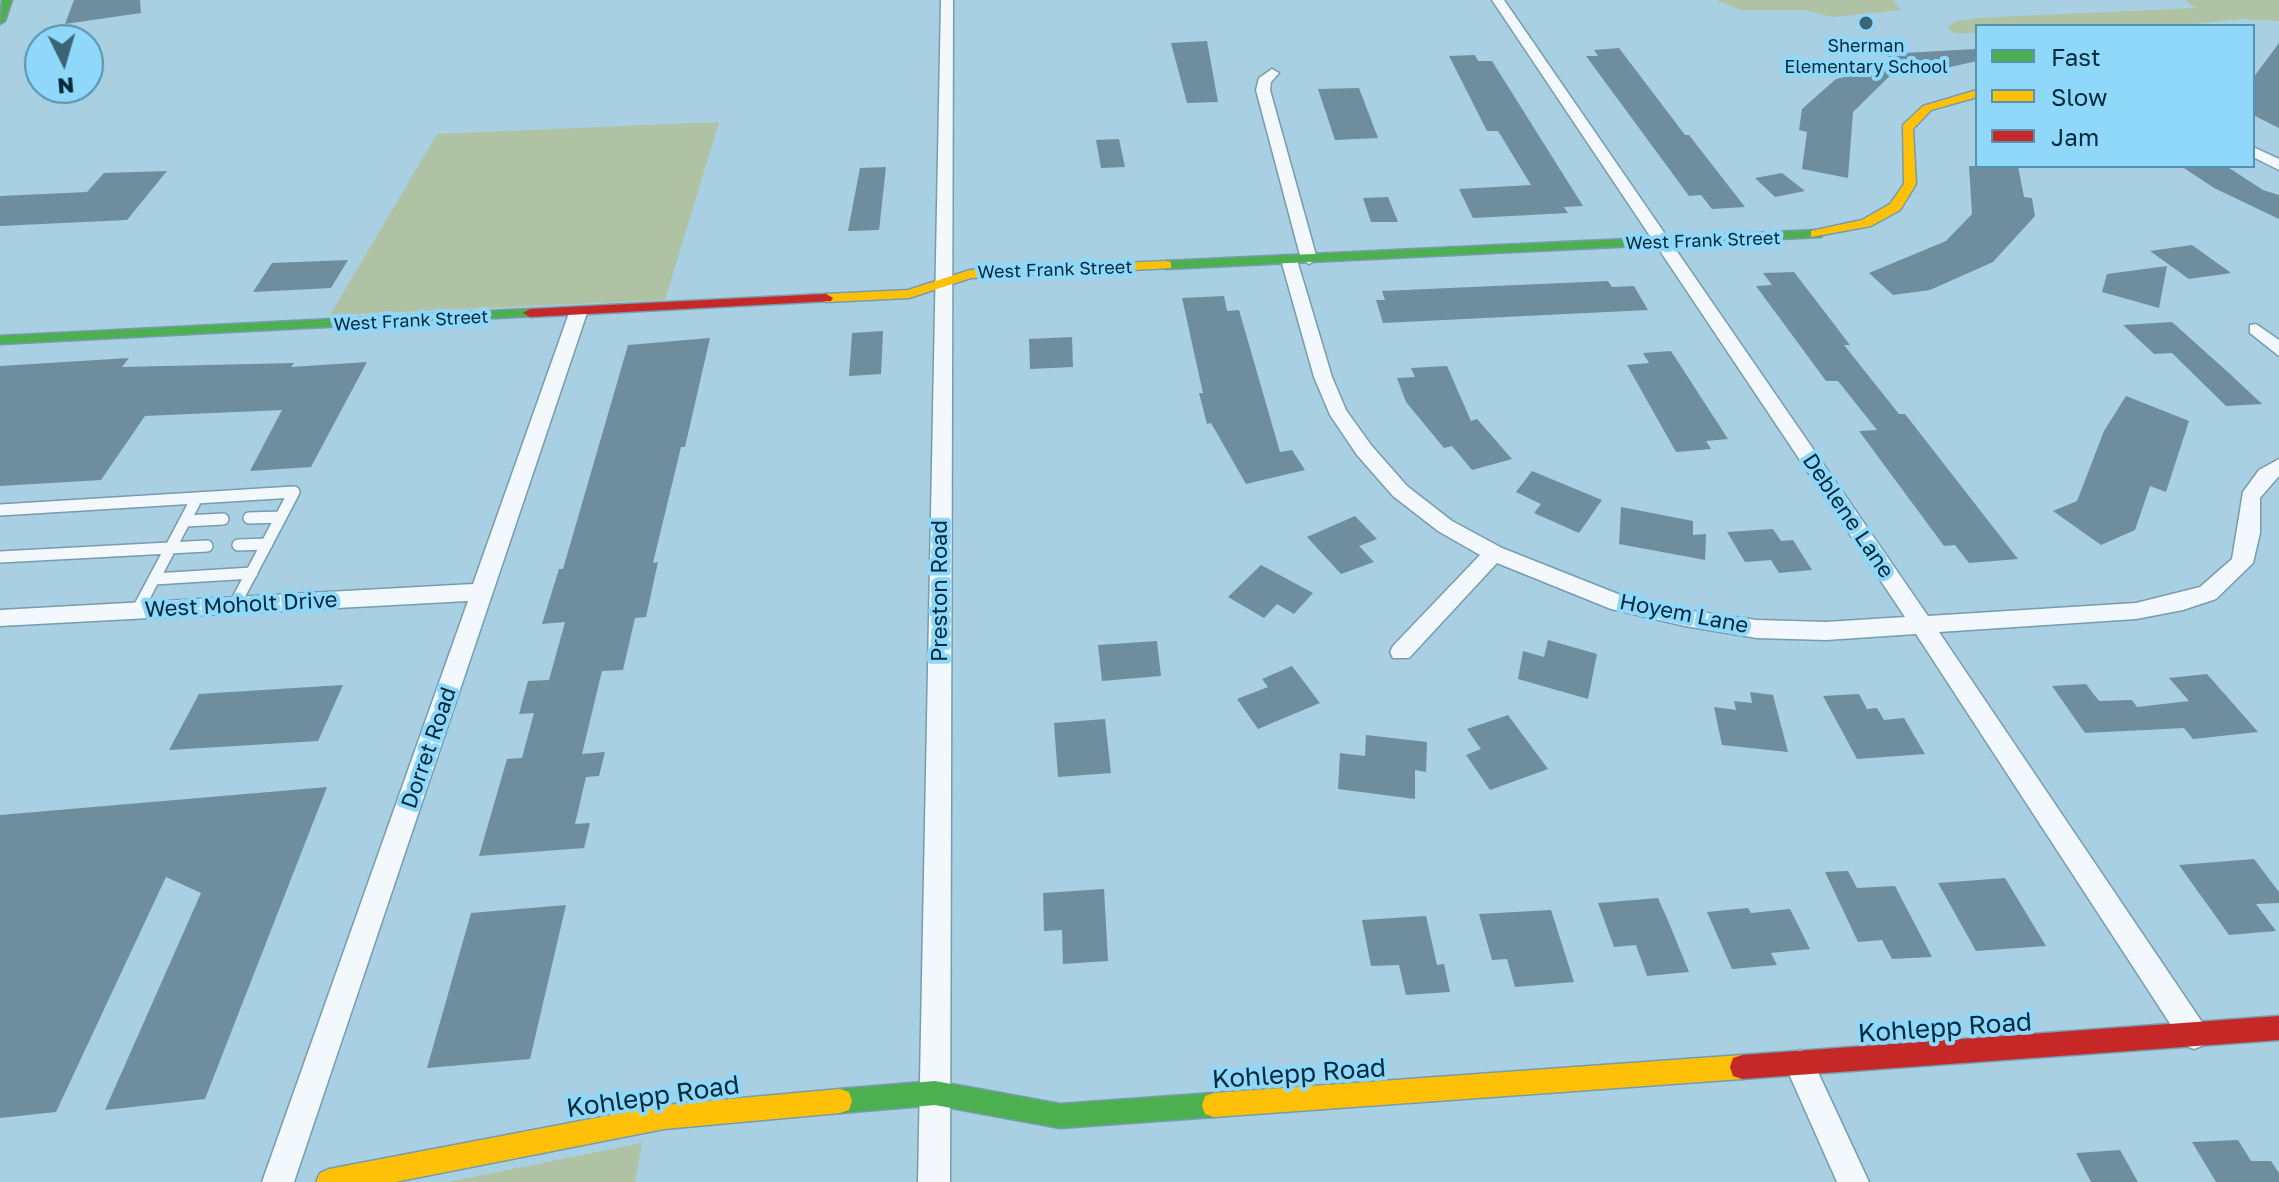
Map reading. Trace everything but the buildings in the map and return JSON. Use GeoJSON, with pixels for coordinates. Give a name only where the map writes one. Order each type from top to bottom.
{"type":"FeatureCollection","features":[{"type":"Feature","properties":{"kind":"street"},"geometry":{"type":"LineString","coordinates":[[0,21],[7,0]]}},
{"type":"Feature","properties":{"kind":"street","name":"Preston Road"},"geometry":{"type":"LineString","coordinates":[[934,1182],[947,0]]}},
{"type":"Feature","properties":{"kind":"street","name":"Deblene Lane"},"geometry":{"type":"LineString","coordinates":[[1498,0],[1922,625],[2194,1035]]}},
{"type":"Feature","properties":{"kind":"street","name":"Hoyem Lane"},"geometry":{"type":"LineString","coordinates":[[1272,73],[1264,81],[1263,90],[1323,377],[1337,411],[1364,450],[1400,491],[1445,526],[1494,553],[1619,603],[1685,618],[1757,629],[1812,631],[2136,611],[2183,602],[2208,593],[2242,563],[2249,533],[2250,497],[2266,475],[2279,466]]}},
{"type":"Feature","properties":{"kind":"street","name":"West Frank Street"},"geometry":{"type":"LineString","coordinates":[[0,340],[909,294],[970,274],[1824,234],[1883,215],[1895,207],[1910,184],[1907,128],[1927,108],[1975,94]]}},
{"type":"Feature","properties":{"kind":"street"},"geometry":{"type":"LineString","coordinates":[[2255,152],[2276,161]]}},
{"type":"Feature","properties":{"kind":"street","name":"Dorret Road"},"geometry":{"type":"LineString","coordinates":[[278,1182],[578,313]]}},
{"type":"Feature","properties":{"kind":"street"},"geometry":{"type":"LineString","coordinates":[[2256,329],[2279,350]]}},
{"type":"Feature","properties":{"kind":"street"},"geometry":{"type":"LineString","coordinates":[[1401,652],[1494,553]]}},
{"type":"Feature","properties":{"kind":"street","name":"West Moholt Drive"},"geometry":{"type":"LineString","coordinates":[[0,618],[482,592]]}},
{"type":"Feature","properties":{"kind":"street","name":"Kohlepp Road"},"geometry":{"type":"LineString","coordinates":[[329,1182],[664,1117],[935,1093],[1060,1116],[1800,1065],[2279,1028]]}},
{"type":"Feature","properties":{"kind":"street"},"geometry":{"type":"LineString","coordinates":[[1800,1065],[1853,1182]]}},
{"type":"Feature","properties":{"kind":"lane"},"geometry":{"type":"LineString","coordinates":[[0,510],[294,492],[234,606]]}},
{"type":"Feature","properties":{"kind":"lane"},"geometry":{"type":"LineString","coordinates":[[137,611],[197,498]]}},
{"type":"Feature","properties":{"kind":"lane"},"geometry":{"type":"LineString","coordinates":[[249,518],[281,517]]}},
{"type":"Feature","properties":{"kind":"lane"},"geometry":{"type":"LineString","coordinates":[[186,521],[223,519]]}},
{"type":"Feature","properties":{"kind":"lane"},"geometry":{"type":"LineString","coordinates":[[238,545],[267,544]]}},
{"type":"Feature","properties":{"kind":"lane"},"geometry":{"type":"LineString","coordinates":[[0,557],[207,546]]}},
{"type":"Feature","properties":{"kind":"lane"},"geometry":{"type":"LineString","coordinates":[[154,579],[252,573]]}},
{"type":"Feature","properties":{"kind":"green space"},"geometry":{"type":"Polygon","coordinates":[[[1716,0],[1893,0],[1901,10],[1833,17],[1805,10],[1741,10],[1716,0]]]}},
{"type":"Feature","properties":{"kind":"green space"},"geometry":{"type":"Polygon","coordinates":[[[2185,0],[2279,0],[2279,21],[1975,24],[1975,33],[1954,33],[1947,27],[1957,21],[1975,18],[2195,8],[2185,0]]]}},
{"type":"Feature","properties":{"kind":"green space"},"geometry":{"type":"Polygon","coordinates":[[[719,122],[665,300],[330,315],[437,134],[719,122]]]}},
{"type":"Feature","properties":{"kind":"green space"},"geometry":{"type":"Polygon","coordinates":[[[642,1143],[635,1182],[448,1182],[642,1143]]]}},
{"type":"Feature","properties":{"kind":"traffic: fast"},"geometry":{"type":"LineString","coordinates":[[0,21],[7,0]]}},
{"type":"Feature","properties":{"kind":"traffic: fast"},"geometry":{"type":"LineString","coordinates":[[1166,265],[1816,234]]}},
{"type":"Feature","properties":{"kind":"traffic: fast"},"geometry":{"type":"LineString","coordinates":[[0,340],[530,313]]}},
{"type":"Feature","properties":{"kind":"traffic: fast"},"geometry":{"type":"LineString","coordinates":[[840,1101],[935,1093],[1060,1116],[1214,1105]]}},
{"type":"Feature","properties":{"kind":"traffic: slow"},"geometry":{"type":"LineString","coordinates":[[1816,234],[1866,223],[1895,207],[1910,184],[1907,128],[1927,108],[1975,94]]}},
{"type":"Feature","properties":{"kind":"traffic: slow"},"geometry":{"type":"LineString","coordinates":[[826,298],[909,294],[970,274],[1166,265]]}},
{"type":"Feature","properties":{"kind":"traffic: slow"},"geometry":{"type":"LineString","coordinates":[[1214,1105],[1742,1067]]}},
{"type":"Feature","properties":{"kind":"traffic: slow"},"geometry":{"type":"LineString","coordinates":[[329,1182],[664,1117],[840,1101]]}},
{"type":"Feature","properties":{"kind":"traffic: jam"},"geometry":{"type":"LineString","coordinates":[[530,313],[826,298]]}},
{"type":"Feature","properties":{"kind":"traffic: jam"},"geometry":{"type":"LineString","coordinates":[[1742,1067],[2279,1028]]}},
{"type":"Feature","properties":{"kind":"place","name":"Sherman Elementary School"},"geometry":{"type":"Point","coordinates":[1866,23]}}]}
